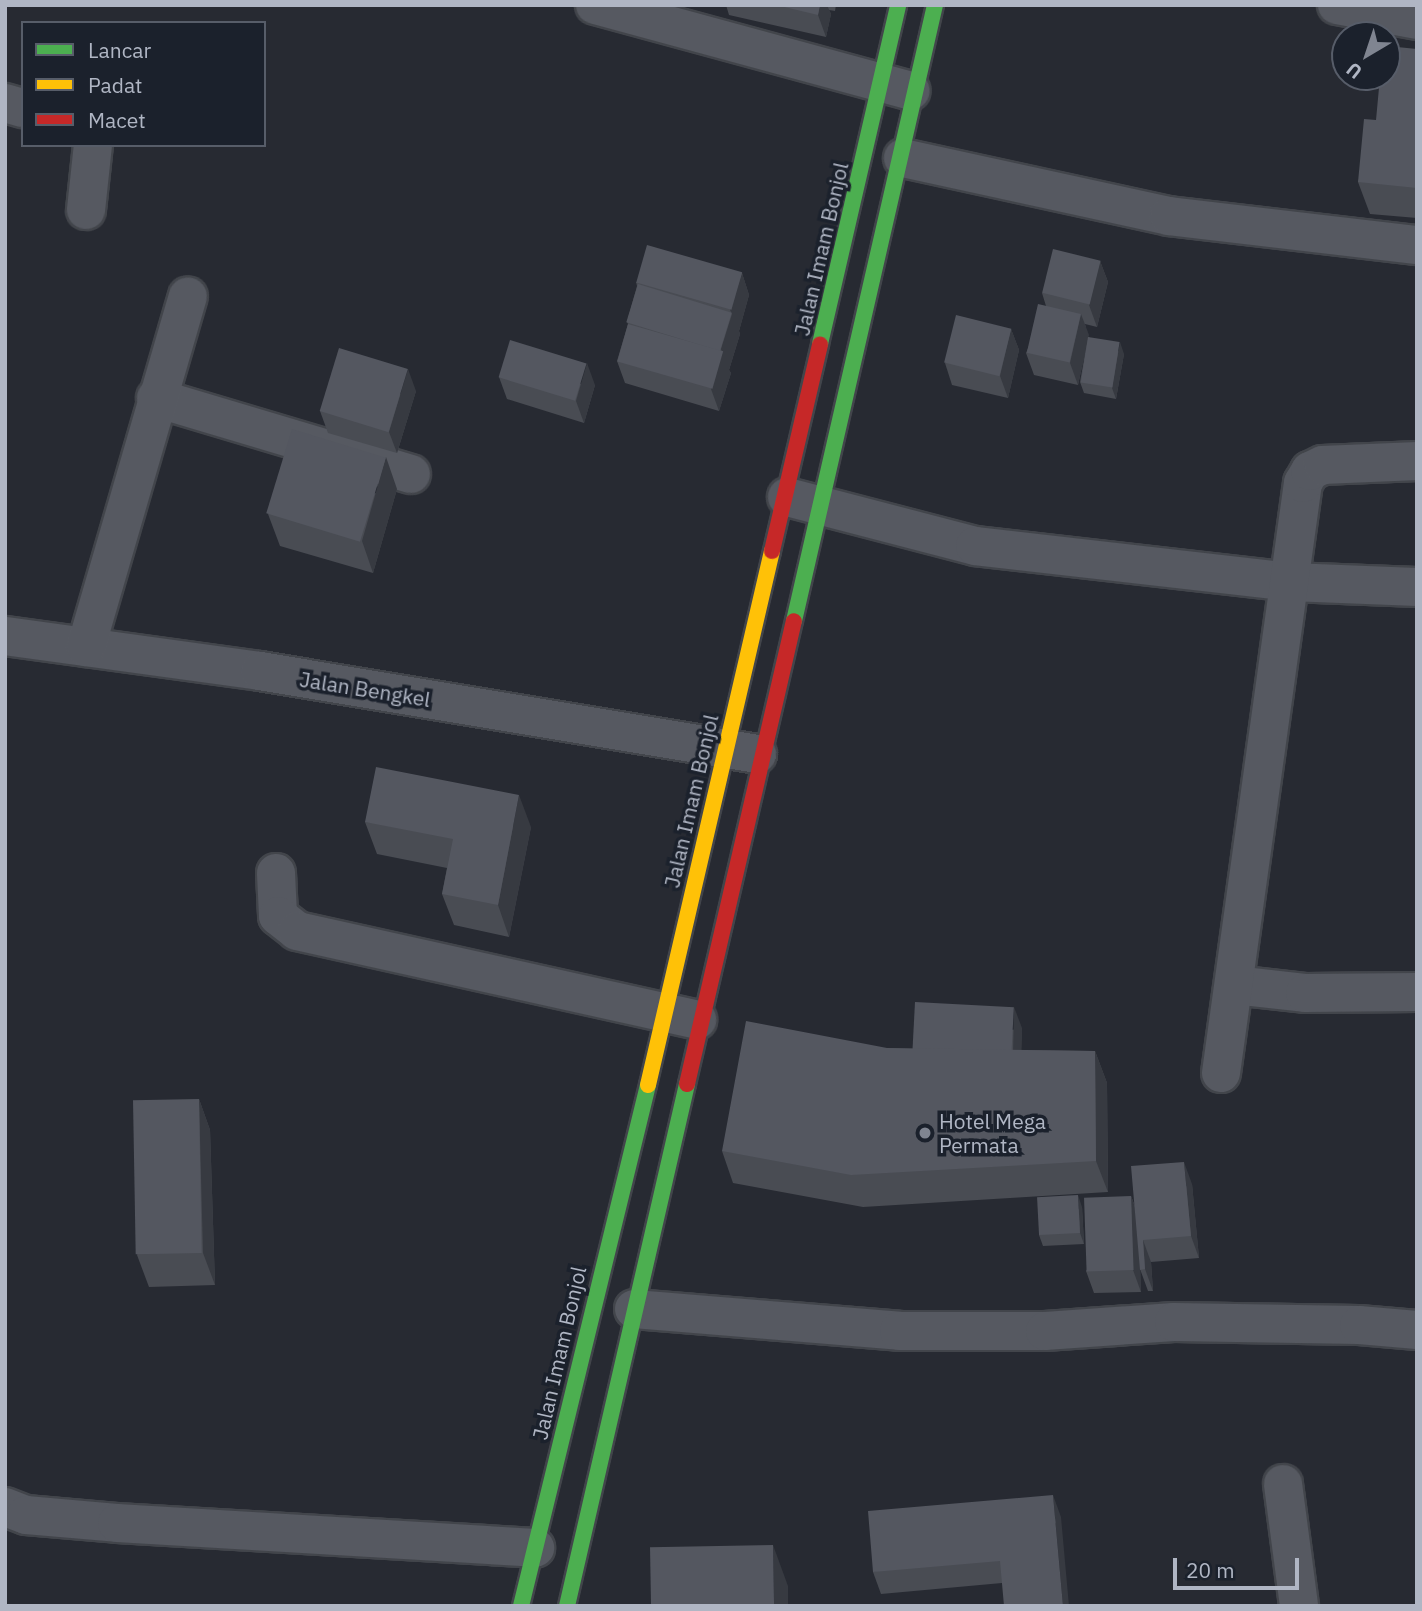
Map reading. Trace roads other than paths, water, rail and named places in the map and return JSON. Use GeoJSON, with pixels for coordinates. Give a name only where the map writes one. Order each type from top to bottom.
{"type":"FeatureCollection","features":[{"type":"Feature","properties":{"kind":"highway","name":"Jalan Imam Bonjol"},"geometry":{"type":"LineString","coordinates":[[567,1606],[634,1308],[640,1195],[683,1016],[762,755],[800,501],[880,84],[898,5]]}},
{"type":"Feature","properties":{"kind":"highway","name":"Jalan Imam Bonjol"},"geometry":{"type":"LineString","coordinates":[[521,1606],[595,1293],[640,1195],[683,1016],[724,748],[903,158],[935,5]]}},
{"type":"Feature","properties":{"kind":"highway"},"geometry":{"type":"LineString","coordinates":[[595,1293],[634,1308]]}},
{"type":"Feature","properties":{"kind":"street"},"geometry":{"type":"LineString","coordinates":[[595,5],[917,93]]}},
{"type":"Feature","properties":{"kind":"street"},"geometry":{"type":"LineString","coordinates":[[1337,5],[1417,20]]}},
{"type":"Feature","properties":{"kind":"street"},"geometry":{"type":"LineString","coordinates":[[86,210],[93,147]]}},
{"type":"Feature","properties":{"kind":"street"},"geometry":{"type":"LineString","coordinates":[[903,158],[1168,216],[1417,246]]}},
{"type":"Feature","properties":{"kind":"street"},"geometry":{"type":"LineString","coordinates":[[86,647],[156,398],[188,298]]}},
{"type":"Feature","properties":{"kind":"street"},"geometry":{"type":"LineString","coordinates":[[156,398],[411,474]]}},
{"type":"Feature","properties":{"kind":"street"},"geometry":{"type":"LineString","coordinates":[[1221,1073],[1303,484],[1310,471],[1323,465],[1417,461]]}},
{"type":"Feature","properties":{"kind":"street"},"geometry":{"type":"LineString","coordinates":[[800,501],[975,545],[1290,582],[1417,587]]}},
{"type":"Feature","properties":{"kind":"street","name":"Jalan Bengkel"},"geometry":{"type":"LineString","coordinates":[[5,636],[762,755]]}},
{"type":"Feature","properties":{"kind":"street"},"geometry":{"type":"LineString","coordinates":[[276,873],[278,916],[297,930],[683,1016]]}},
{"type":"Feature","properties":{"kind":"street"},"geometry":{"type":"LineString","coordinates":[[1234,985],[1305,993],[1417,992]]}},
{"type":"Feature","properties":{"kind":"street"},"geometry":{"type":"LineString","coordinates":[[634,1308],[900,1331],[1045,1331],[1174,1322],[1360,1325],[1417,1331]]}},
{"type":"Feature","properties":{"kind":"street"},"geometry":{"type":"LineString","coordinates":[[1283,1484],[1299,1606]]}},
{"type":"Feature","properties":{"kind":"street"},"geometry":{"type":"LineString","coordinates":[[5,1507],[26,1515],[117,1523],[535,1548]]}},
{"type":"Feature","properties":{"kind":"place","name":"Hotel Mega Permata"},"geometry":{"type":"Point","coordinates":[925,1133]}}]}
